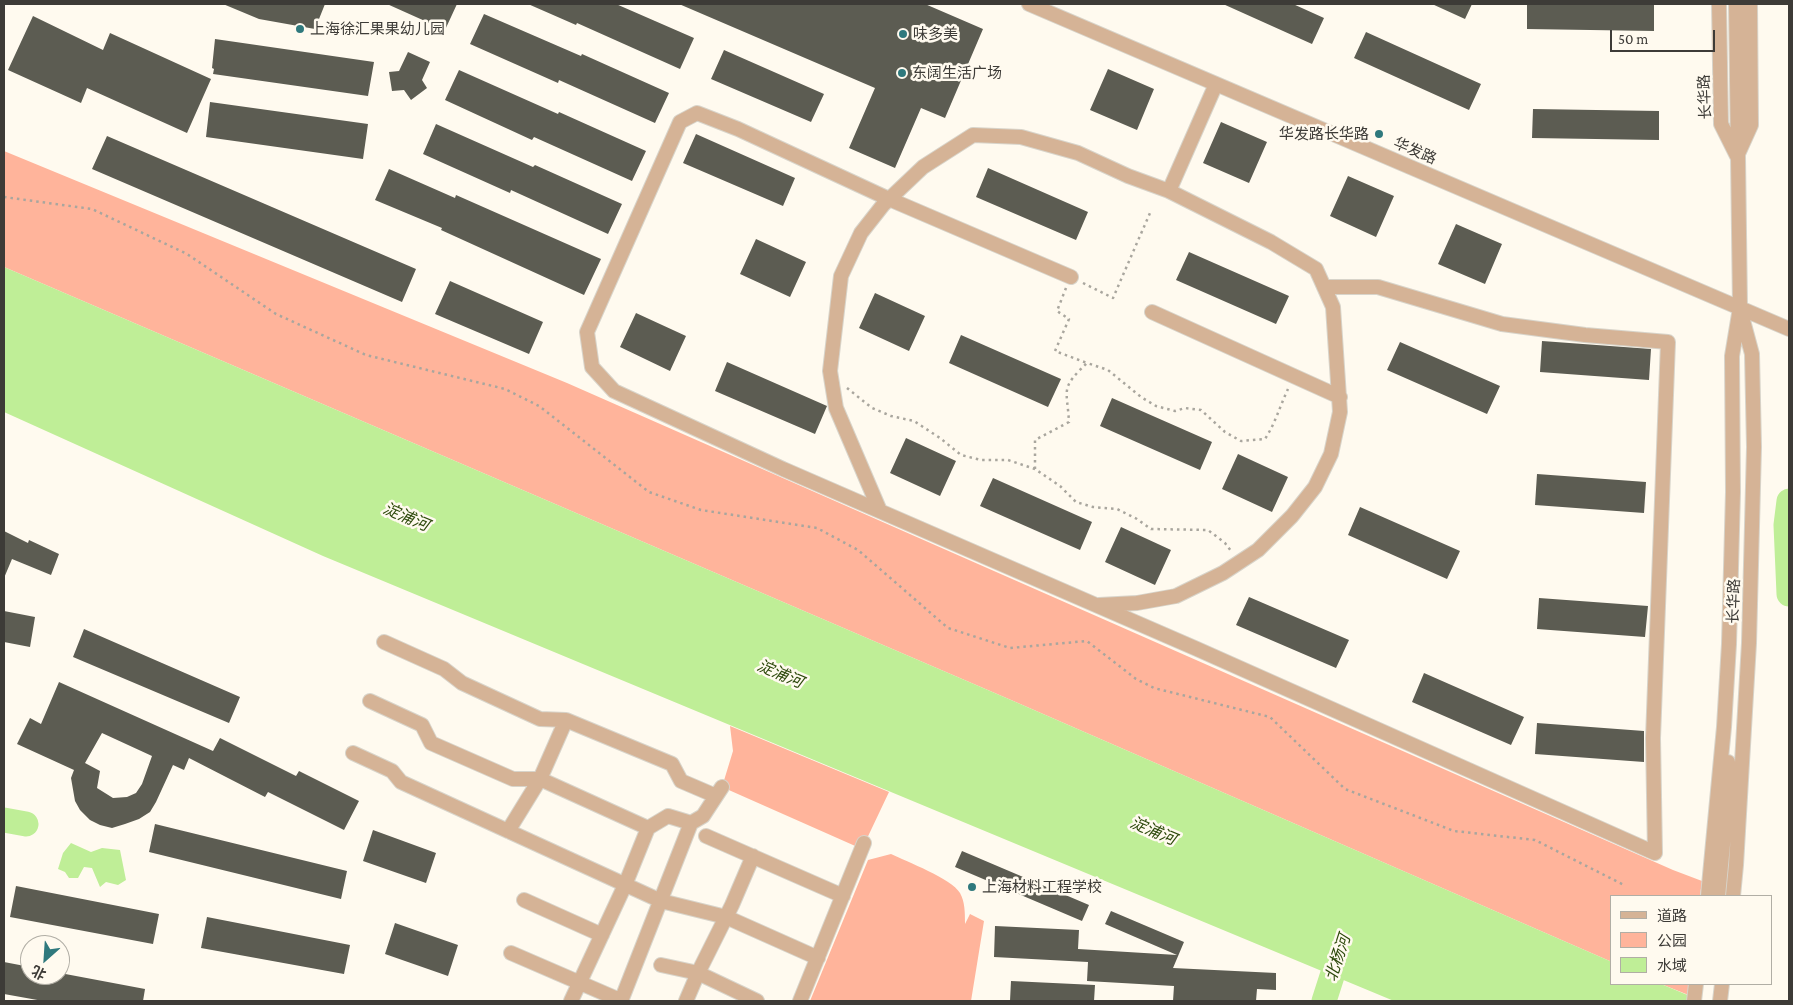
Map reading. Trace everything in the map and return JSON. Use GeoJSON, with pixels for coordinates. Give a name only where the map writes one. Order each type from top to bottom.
{"type":"FeatureCollection","features":[{"type":"Feature","properties":{"kind":"street","name":"华发路"},"geometry":{"type":"LineString","coordinates":[[1029,4],[1786,328]]}},
{"type":"Feature","properties":{"kind":"street","name":"长华路"},"geometry":{"type":"LineString","coordinates":[[1719,4],[1721,124],[1737,156]]}},
{"type":"Feature","properties":{"kind":"street","name":"长华路"},"geometry":{"type":"LineString","coordinates":[[1708,895],[1724,727],[1729,644],[1733,492],[1732,356],[1740,308],[1736,4]]}},
{"type":"Feature","properties":{"kind":"street","name":"长华路"},"geometry":{"type":"LineString","coordinates":[[1737,156],[1751,125],[1750,4]]}},
{"type":"Feature","properties":{"kind":"street"},"geometry":{"type":"LineString","coordinates":[[1170,191],[1216,84]]}},
{"type":"Feature","properties":{"kind":"street"},"geometry":{"type":"LineString","coordinates":[[1071,277],[889,199],[738,129],[697,113],[680,122],[587,332],[592,367],[614,391],[783,469],[1655,853],[1653,738],[1668,342],[1502,324],[1378,286],[1324,287]]}},
{"type":"Feature","properties":{"kind":"street"},"geometry":{"type":"LineString","coordinates":[[880,511],[836,408],[831,378],[831,362],[841,276],[862,233],[889,199],[923,167],[973,135],[1021,136],[1068,150],[1170,191],[1271,242],[1316,269],[1333,307],[1340,412],[1331,454],[1315,488],[1292,516],[1258,550],[1223,573],[1176,596],[1137,603],[1095,605]]}},
{"type":"Feature","properties":{"kind":"street","name":"长华路"},"geometry":{"type":"LineString","coordinates":[[1733,895],[1749,642],[1753,490],[1754,403],[1752,354],[1740,308]]}},
{"type":"Feature","properties":{"kind":"street"},"geometry":{"type":"LineString","coordinates":[[1152,312],[1340,397]]}},
{"type":"Feature","properties":{"kind":"street"},"geometry":{"type":"LineString","coordinates":[[384,642],[444,669],[462,683],[540,720],[566,720],[672,764],[681,781],[719,791],[703,816],[691,824],[622,1001],[511,953]]}},
{"type":"Feature","properties":{"kind":"street"},"geometry":{"type":"LineString","coordinates":[[370,701],[422,725],[431,743],[513,779],[540,779],[648,828]]}},
{"type":"Feature","properties":{"kind":"street"},"geometry":{"type":"LineString","coordinates":[[508,831],[540,779],[566,720]]}},
{"type":"Feature","properties":{"kind":"street","name":"长华路"},"geometry":{"type":"LineString","coordinates":[[1718,895],[1729,783],[1724,727]]}},
{"type":"Feature","properties":{"kind":"street"},"geometry":{"type":"LineString","coordinates":[[353,753],[392,771],[402,782],[661,901],[726,917],[818,958]]}},
{"type":"Feature","properties":{"kind":"street"},"geometry":{"type":"LineString","coordinates":[[570,1001],[625,885],[648,828],[668,816],[691,824]]}},
{"type":"Feature","properties":{"kind":"street"},"geometry":{"type":"LineString","coordinates":[[706,836],[842,896]]}},
{"type":"Feature","properties":{"kind":"street"},"geometry":{"type":"LineString","coordinates":[[800,1001],[864,843]]}},
{"type":"Feature","properties":{"kind":"street"},"geometry":{"type":"LineString","coordinates":[[686,1001],[753,856]]}},
{"type":"Feature","properties":{"kind":"street"},"geometry":{"type":"LineString","coordinates":[[524,900],[602,934]]}},
{"type":"Feature","properties":{"kind":"street"},"geometry":{"type":"LineString","coordinates":[[661,965],[698,973],[757,1001]]}},
{"type":"Feature","properties":{"kind":"street"},"geometry":{"type":"LineString","coordinates":[[1694,1001],[1696,985]]}},
{"type":"Feature","properties":{"kind":"street"},"geometry":{"type":"LineString","coordinates":[[1703,1001],[1706,985]]}},
{"type":"Feature","properties":{"kind":"street"},"geometry":{"type":"LineString","coordinates":[[1720,1001],[1722,985]]}},
{"type":"Feature","properties":{"kind":"path"},"geometry":{"type":"LineString","coordinates":[[4,197],[92,209],[187,254],[276,314],[366,355],[504,389],[539,406],[648,492],[701,510],[817,528],[858,550],[948,628],[1010,648],[1087,641],[1136,679],[1154,688],[1270,717],[1345,789],[1454,832],[1536,840],[1624,885]]}},
{"type":"Feature","properties":{"kind":"path"},"geometry":{"type":"LineString","coordinates":[[1150,214],[1113,298],[1071,277],[1057,311],[1069,319],[1055,351],[1108,370],[1156,406],[1175,411],[1184,408],[1200,410],[1225,432],[1241,441],[1265,439],[1272,428],[1293,376]]}},
{"type":"Feature","properties":{"kind":"path"},"geometry":{"type":"LineString","coordinates":[[1035,469],[1035,440],[1069,422],[1066,393],[1068,383],[1087,363]]}},
{"type":"Feature","properties":{"kind":"path"},"geometry":{"type":"LineString","coordinates":[[831,378],[852,391],[872,408],[891,416],[914,422],[961,455],[981,460],[1008,460],[1035,469],[1060,486],[1076,502],[1093,507],[1117,509],[1137,519],[1151,529],[1208,530],[1225,543],[1238,562]]}},
{"type":"Feature","properties":{"kind":"green space"},"geometry":{"type":"Polygon","coordinates":[[[4,151],[567,383],[1673,870],[1702,881],[1700,895],[1610,895],[1610,961],[1011,700],[4,267],[4,151]]]}},
{"type":"Feature","properties":{"kind":"green space"},"geometry":{"type":"Polygon","coordinates":[[[730,726],[889,792],[862,849],[722,787],[733,751],[730,726]]]}},
{"type":"Feature","properties":{"kind":"green space"},"geometry":{"type":"Polygon","coordinates":[[[891,854],[938,876],[955,887],[963,900],[965,924],[970,914],[984,921],[971,1001],[810,1001],[868,860],[891,854]]]}},
{"type":"Feature","properties":{"kind":"green space"},"geometry":{"type":"Polygon","coordinates":[[[1664,985],[1692,985],[1691,996],[1664,985]]]}},
{"type":"Feature","properties":{"kind":"water","name":"淀浦河"},"geometry":{"type":"Polygon","coordinates":[[[4,267],[1011,700],[1610,961],[1610,985],[1663,985],[1702,1001],[1394,1001],[323,556],[4,412],[4,267]]]}},
{"type":"Feature","properties":{"kind":"water"},"geometry":{"type":"Polygon","coordinates":[[[71,843],[91,852],[102,848],[120,850],[126,880],[118,885],[106,882],[100,887],[92,868],[84,867],[78,878],[69,878],[65,872],[58,869],[63,853],[71,843]]]}},
{"type":"Feature","properties":{"kind":"building"},"geometry":{"type":"Polygon","coordinates":[[[223,4],[325,4],[315,29],[259,19],[223,4]]]}},
{"type":"Feature","properties":{"kind":"building"},"geometry":{"type":"Polygon","coordinates":[[[387,4],[457,4],[445,30],[387,4]]]}},
{"type":"Feature","properties":{"kind":"building"},"geometry":{"type":"Polygon","coordinates":[[[528,4],[616,4],[694,38],[680,69],[577,23],[576,25],[528,4]]]}},
{"type":"Feature","properties":{"kind":"building","name":"东阔生活广场"},"geometry":{"type":"Polygon","coordinates":[[[679,4],[925,4],[983,29],[945,118],[921,108],[895,168],[849,148],[875,88],[679,4]]]}},
{"type":"Feature","properties":{"kind":"building"},"geometry":{"type":"Polygon","coordinates":[[[1223,4],[1293,4],[1324,18],[1312,44],[1223,4]]]}},
{"type":"Feature","properties":{"kind":"building"},"geometry":{"type":"Polygon","coordinates":[[[1432,4],[1472,4],[1465,19],[1432,4]]]}},
{"type":"Feature","properties":{"kind":"building"},"geometry":{"type":"Polygon","coordinates":[[[1527,4],[1654,4],[1654,31],[1527,29],[1527,4]]]}},
{"type":"Feature","properties":{"kind":"building"},"geometry":{"type":"Polygon","coordinates":[[[484,14],[581,56],[582,54],[669,93],[655,123],[559,80],[558,83],[470,44],[484,14]]]}},
{"type":"Feature","properties":{"kind":"building"},"geometry":{"type":"Polygon","coordinates":[[[33,16],[103,50],[110,33],[211,79],[187,133],[87,88],[81,103],[8,70],[33,16]]]}},
{"type":"Feature","properties":{"kind":"building"},"geometry":{"type":"Polygon","coordinates":[[[1366,32],[1481,84],[1469,110],[1354,58],[1366,32]]]}},
{"type":"Feature","properties":{"kind":"building"},"geometry":{"type":"Polygon","coordinates":[[[215,39],[374,62],[368,96],[213,74],[215,39]]]}},
{"type":"Feature","properties":{"kind":"building"},"geometry":{"type":"Polygon","coordinates":[[[724,50],[824,94],[811,122],[711,79],[724,50]]]}},
{"type":"Feature","properties":{"kind":"building"},"geometry":{"type":"Polygon","coordinates":[[[408,52],[430,62],[422,80],[427,88],[411,100],[404,90],[392,91],[389,72],[399,71],[408,52]]]}},
{"type":"Feature","properties":{"kind":"building"},"geometry":{"type":"Polygon","coordinates":[[[1108,69],[1154,89],[1137,130],[1090,110],[1108,69]]]}},
{"type":"Feature","properties":{"kind":"building"},"geometry":{"type":"Polygon","coordinates":[[[459,70],[646,151],[632,181],[534,137],[532,140],[445,100],[459,70]]]}},
{"type":"Feature","properties":{"kind":"building"},"geometry":{"type":"Polygon","coordinates":[[[210,102],[368,124],[363,159],[206,137],[210,102]]]}},
{"type":"Feature","properties":{"kind":"building"},"geometry":{"type":"Polygon","coordinates":[[[1533,109],[1659,111],[1659,140],[1532,138],[1533,109]]]}},
{"type":"Feature","properties":{"kind":"building"},"geometry":{"type":"Polygon","coordinates":[[[1221,122],[1267,142],[1249,183],[1203,163],[1221,122]]]}},
{"type":"Feature","properties":{"kind":"building"},"geometry":{"type":"Polygon","coordinates":[[[436,124],[622,204],[608,234],[511,190],[510,193],[423,154],[436,124]]]}},
{"type":"Feature","properties":{"kind":"building"},"geometry":{"type":"Polygon","coordinates":[[[696,134],[795,178],[783,206],[683,163],[696,134]]]}},
{"type":"Feature","properties":{"kind":"building"},"geometry":{"type":"Polygon","coordinates":[[[107,136],[416,269],[402,302],[92,169],[107,136]]]}},
{"type":"Feature","properties":{"kind":"building"},"geometry":{"type":"Polygon","coordinates":[[[988,168],[1088,212],[1076,240],[976,197],[988,168]]]}},
{"type":"Feature","properties":{"kind":"building"},"geometry":{"type":"Polygon","coordinates":[[[389,169],[455,198],[456,195],[601,259],[584,295],[441,230],[442,228],[375,200],[389,169]]]}},
{"type":"Feature","properties":{"kind":"building"},"geometry":{"type":"Polygon","coordinates":[[[1348,176],[1394,196],[1376,237],[1330,216],[1348,176]]]}},
{"type":"Feature","properties":{"kind":"building"},"geometry":{"type":"Polygon","coordinates":[[[1456,224],[1502,244],[1485,284],[1438,264],[1456,224]]]}},
{"type":"Feature","properties":{"kind":"building"},"geometry":{"type":"Polygon","coordinates":[[[756,239],[806,262],[790,297],[740,274],[756,239]]]}},
{"type":"Feature","properties":{"kind":"building"},"geometry":{"type":"Polygon","coordinates":[[[1189,252],[1289,296],[1276,324],[1176,280],[1189,252]]]}},
{"type":"Feature","properties":{"kind":"building"},"geometry":{"type":"Polygon","coordinates":[[[450,281],[543,322],[529,354],[435,314],[450,281]]]}},
{"type":"Feature","properties":{"kind":"building"},"geometry":{"type":"Polygon","coordinates":[[[875,293],[925,316],[909,351],[859,328],[875,293]]]}},
{"type":"Feature","properties":{"kind":"building"},"geometry":{"type":"Polygon","coordinates":[[[636,313],[686,336],[670,371],[620,347],[636,313]]]}},
{"type":"Feature","properties":{"kind":"building"},"geometry":{"type":"Polygon","coordinates":[[[961,335],[1061,379],[1048,407],[949,363],[961,335]]]}},
{"type":"Feature","properties":{"kind":"building"},"geometry":{"type":"Polygon","coordinates":[[[1542,341],[1651,349],[1649,380],[1540,372],[1542,341]]]}},
{"type":"Feature","properties":{"kind":"building"},"geometry":{"type":"Polygon","coordinates":[[[1400,342],[1500,386],[1487,414],[1387,370],[1400,342]]]}},
{"type":"Feature","properties":{"kind":"building"},"geometry":{"type":"Polygon","coordinates":[[[727,362],[827,406],[815,434],[715,391],[727,362]]]}},
{"type":"Feature","properties":{"kind":"building"},"geometry":{"type":"Polygon","coordinates":[[[1112,398],[1212,442],[1200,470],[1100,426],[1112,398]]]}},
{"type":"Feature","properties":{"kind":"building"},"geometry":{"type":"Polygon","coordinates":[[[906,438],[956,461],[940,496],[890,473],[906,438]]]}},
{"type":"Feature","properties":{"kind":"building"},"geometry":{"type":"Polygon","coordinates":[[[1238,454],[1288,477],[1272,512],[1222,489],[1238,454]]]}},
{"type":"Feature","properties":{"kind":"building"},"geometry":{"type":"Polygon","coordinates":[[[1537,474],[1646,482],[1644,513],[1535,505],[1537,474]]]}},
{"type":"Feature","properties":{"kind":"building"},"geometry":{"type":"Polygon","coordinates":[[[993,478],[1092,522],[1080,550],[980,506],[993,478]]]}},
{"type":"Feature","properties":{"kind":"building"},"geometry":{"type":"Polygon","coordinates":[[[1360,507],[1460,551],[1447,579],[1348,535],[1360,507]]]}},
{"type":"Feature","properties":{"kind":"building"},"geometry":{"type":"Polygon","coordinates":[[[1121,527],[1171,550],[1155,585],[1105,562],[1121,527]]]}},
{"type":"Feature","properties":{"kind":"building"},"geometry":{"type":"Polygon","coordinates":[[[4,531],[28,543],[29,540],[59,554],[51,575],[12,559],[4,578],[4,531]]]}},
{"type":"Feature","properties":{"kind":"building"},"geometry":{"type":"Polygon","coordinates":[[[1249,597],[1349,640],[1336,668],[1236,625],[1249,597]]]}},
{"type":"Feature","properties":{"kind":"building"},"geometry":{"type":"Polygon","coordinates":[[[1539,598],[1648,606],[1645,637],[1537,629],[1539,598]]]}},
{"type":"Feature","properties":{"kind":"building"},"geometry":{"type":"Polygon","coordinates":[[[4,611],[35,617],[30,647],[4,642],[4,611]]]}},
{"type":"Feature","properties":{"kind":"building"},"geometry":{"type":"Polygon","coordinates":[[[84,629],[240,697],[229,723],[73,657],[84,629]]]}},
{"type":"Feature","properties":{"kind":"building"},"geometry":{"type":"Polygon","coordinates":[[[1424,673],[1524,717],[1511,745],[1412,702],[1424,673]]]}},
{"type":"Feature","properties":{"kind":"building"},"geometry":{"type":"Polygon","coordinates":[[[59,682],[213,751],[220,738],[296,776],[299,771],[359,801],[344,830],[268,792],[265,797],[189,758],[184,770],[173,765],[150,812],[139,819],[112,828],[90,820],[80,810],[75,801],[71,778],[74,770],[17,744],[30,718],[41,724],[59,682]],[[102,733],[85,763],[100,771],[97,788],[113,798],[127,797],[136,793],[142,784],[152,756],[102,733]]]}},
{"type":"Feature","properties":{"kind":"building"},"geometry":{"type":"Polygon","coordinates":[[[1537,723],[1644,731],[1644,762],[1535,754],[1537,723]]]}},
{"type":"Feature","properties":{"kind":"building"},"geometry":{"type":"Polygon","coordinates":[[[155,824],[347,871],[341,899],[149,852],[155,824]]]}},
{"type":"Feature","properties":{"kind":"building"},"geometry":{"type":"Polygon","coordinates":[[[373,830],[436,853],[426,883],[363,861],[373,830]]]}},
{"type":"Feature","properties":{"kind":"building"},"geometry":{"type":"Polygon","coordinates":[[[962,851],[1089,905],[1082,921],[955,867],[962,851]]]}},
{"type":"Feature","properties":{"kind":"building"},"geometry":{"type":"Polygon","coordinates":[[[16,886],[159,914],[153,944],[10,917],[16,886]]]}},
{"type":"Feature","properties":{"kind":"building"},"geometry":{"type":"Polygon","coordinates":[[[1111,911],[1184,942],[1173,968],[1276,973],[1276,990],[1257,989],[1256,1001],[1173,1001],[1174,986],[1087,981],[1088,962],[994,957],[995,926],[1079,930],[1078,949],[1177,955],[1105,924],[1111,911]]]}},
{"type":"Feature","properties":{"kind":"building"},"geometry":{"type":"Polygon","coordinates":[[[207,917],[350,945],[344,974],[201,948],[207,917]]]}},
{"type":"Feature","properties":{"kind":"building"},"geometry":{"type":"Polygon","coordinates":[[[395,923],[458,945],[448,976],[385,954],[395,923]]]}},
{"type":"Feature","properties":{"kind":"building"},"geometry":{"type":"Polygon","coordinates":[[[4,962],[20,965],[20,985],[70,985],[70,975],[145,989],[143,1001],[43,1001],[4,994],[4,962]]]}},
{"type":"Feature","properties":{"kind":"building"},"geometry":{"type":"Polygon","coordinates":[[[1011,981],[1095,985],[1094,1001],[1010,1001],[1011,981]]]}},
{"type":"Feature","properties":{"kind":"waterway"},"geometry":{"type":"LineString","coordinates":[[1789,501],[1786,525],[1789,594]]}},
{"type":"Feature","properties":{"kind":"waterway"},"geometry":{"type":"LineString","coordinates":[[4,820],[26,824]]}},
{"type":"Feature","properties":{"kind":"waterway","name":"北杨河"},"geometry":{"type":"LineString","coordinates":[[1324,1001],[1343,942]]}},
{"type":"Feature","properties":{"kind":"place","name":"上海徐汇果果幼儿园"},"geometry":{"type":"Point","coordinates":[300,29]}},
{"type":"Feature","properties":{"kind":"place","name":"味多美"},"geometry":{"type":"Point","coordinates":[903,34]}},
{"type":"Feature","properties":{"kind":"place","name":"东阔生活广场"},"geometry":{"type":"Point","coordinates":[902,73]}},
{"type":"Feature","properties":{"kind":"place","name":"华发路长华路"},"geometry":{"type":"Point","coordinates":[1379,134]}},
{"type":"Feature","properties":{"kind":"place","name":"上海材料工程学校"},"geometry":{"type":"Point","coordinates":[972,887]}}]}
